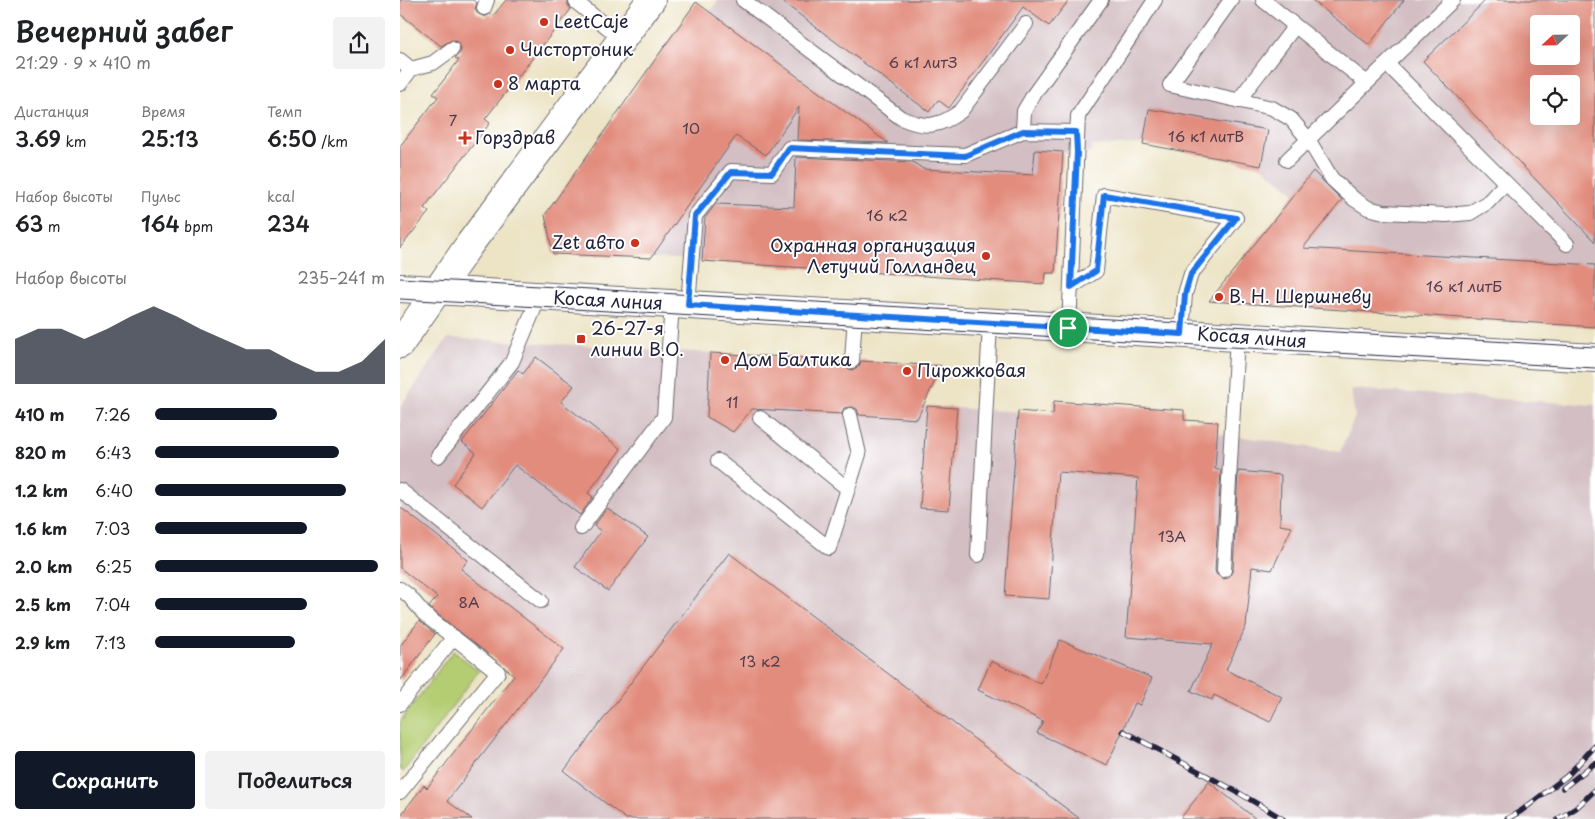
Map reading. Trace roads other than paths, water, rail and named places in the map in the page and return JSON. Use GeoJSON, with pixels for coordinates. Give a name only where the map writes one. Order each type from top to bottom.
{"type":"FeatureCollection","features":[{"type":"Feature","properties":{"kind":"street"},"geometry":{"type":"LineString","coordinates":[[400,344],[475,237],[651,0]]}},
{"type":"Feature","properties":{"kind":"street","name":"Косая линия"},"geometry":{"type":"LineString","coordinates":[[400,288],[1595,358]]}},
{"type":"Feature","properties":{"kind":"lane"},"geometry":{"type":"LineString","coordinates":[[743,0],[901,118],[916,124],[932,125],[947,121],[961,111],[1026,24]]}},
{"type":"Feature","properties":{"kind":"lane"},"geometry":{"type":"LineString","coordinates":[[1023,131],[1024,111],[1034,94],[1101,0]]}},
{"type":"Feature","properties":{"kind":"lane"},"geometry":{"type":"LineString","coordinates":[[1068,328],[1078,116],[1155,0]]}},
{"type":"Feature","properties":{"kind":"lane"},"geometry":{"type":"LineString","coordinates":[[1232,0],[1170,85],[1272,108],[1291,119],[1308,140],[1332,179],[1368,208],[1384,212],[1446,215],[1470,213],[1488,202],[1506,183]]}},
{"type":"Feature","properties":{"kind":"lane"},"geometry":{"type":"LineString","coordinates":[[1263,0],[1367,83]]}},
{"type":"Feature","properties":{"kind":"lane"},"geometry":{"type":"LineString","coordinates":[[1287,160],[1453,0]]}},
{"type":"Feature","properties":{"kind":"lane"},"geometry":{"type":"LineString","coordinates":[[576,2],[622,39]]}},
{"type":"Feature","properties":{"kind":"lane"},"geometry":{"type":"LineString","coordinates":[[1238,101],[1295,26]]}},
{"type":"Feature","properties":{"kind":"lane"},"geometry":{"type":"LineString","coordinates":[[400,84],[412,69],[432,63],[452,49]]}},
{"type":"Feature","properties":{"kind":"lane"},"geometry":{"type":"LineString","coordinates":[[400,60],[412,69]]}},
{"type":"Feature","properties":{"kind":"lane"},"geometry":{"type":"LineString","coordinates":[[1387,64],[1567,244]]}},
{"type":"Feature","properties":{"kind":"lane"},"geometry":{"type":"LineString","coordinates":[[581,528],[664,418],[695,216],[731,172],[772,173],[789,148],[965,156],[1023,131],[1076,132]]}},
{"type":"Feature","properties":{"kind":"lane"},"geometry":{"type":"LineString","coordinates":[[1071,287],[1096,271],[1104,195],[1236,218],[1191,274],[1185,294],[1182,334]]}},
{"type":"Feature","properties":{"kind":"lane"},"geometry":{"type":"LineString","coordinates":[[438,456],[512,362],[538,297]]}},
{"type":"Feature","properties":{"kind":"lane"},"geometry":{"type":"LineString","coordinates":[[852,361],[855,315]]}},
{"type":"Feature","properties":{"kind":"lane"},"geometry":{"type":"LineString","coordinates":[[978,556],[990,324]]}},
{"type":"Feature","properties":{"kind":"lane"},"geometry":{"type":"LineString","coordinates":[[1224,570],[1236,337]]}},
{"type":"Feature","properties":{"kind":"lane"},"geometry":{"type":"LineString","coordinates":[[718,461],[829,548],[860,454],[850,415]]}},
{"type":"Feature","properties":{"kind":"lane"},"geometry":{"type":"LineString","coordinates":[[760,418],[848,489]]}},
{"type":"Feature","properties":{"kind":"lane"},"geometry":{"type":"LineString","coordinates":[[400,490],[541,601]]}},
{"type":"Feature","properties":{"kind":"lane"},"geometry":{"type":"LineString","coordinates":[[400,792],[498,672],[403,597]]}},
{"type":"Feature","properties":{"kind":"lane"},"geometry":{"type":"LineString","coordinates":[[400,704],[454,637]]}},
{"type":"Feature","properties":{"kind":"tram line"},"geometry":{"type":"LineString","coordinates":[[400,278],[1595,347]]}},
{"type":"Feature","properties":{"kind":"tram line"},"geometry":{"type":"LineString","coordinates":[[400,299],[1595,368]]}},
{"type":"Feature","properties":{"kind":"railway"},"geometry":{"type":"LineString","coordinates":[[1123,731],[1239,793],[1283,819]]}},
{"type":"Feature","properties":{"kind":"railway"},"geometry":{"type":"LineString","coordinates":[[1507,819],[1521,811],[1567,776],[1595,746]]}},
{"type":"Feature","properties":{"kind":"railway"},"geometry":{"type":"LineString","coordinates":[[1563,788],[1595,763]]}},
{"type":"Feature","properties":{"kind":"railway"},"geometry":{"type":"LineString","coordinates":[[1558,819],[1576,808],[1595,790]]}},
{"type":"Feature","properties":{"kind":"place","name":"LeetCaje"},"geometry":{"type":"Point","coordinates":[544,22]}},
{"type":"Feature","properties":{"kind":"place","name":"Чистортоник"},"geometry":{"type":"Point","coordinates":[510,50]}},
{"type":"Feature","properties":{"kind":"place","name":"8 марта"},"geometry":{"type":"Point","coordinates":[498,84]}},
{"type":"Feature","properties":{"kind":"place","name":"Горздрав"},"geometry":{"type":"Point","coordinates":[465,138]}},
{"type":"Feature","properties":{"kind":"place","name":"Zet авто"},"geometry":{"type":"Point","coordinates":[635,243]}},
{"type":"Feature","properties":{"kind":"place","name":"Охранная организация Летучий Голландец"},"geometry":{"type":"Point","coordinates":[986,256]}},
{"type":"Feature","properties":{"kind":"place","name":"В. Н. Шершневу"},"geometry":{"type":"Point","coordinates":[1219,297]}},
{"type":"Feature","properties":{"kind":"place","name":"26-27-я линии В.О."},"geometry":{"type":"Point","coordinates":[581,339]}},
{"type":"Feature","properties":{"kind":"place","name":"Дом Балтика"},"geometry":{"type":"Point","coordinates":[725,360]}},
{"type":"Feature","properties":{"kind":"place","name":"Пирожковая"},"geometry":{"type":"Point","coordinates":[907,371]}}]}
